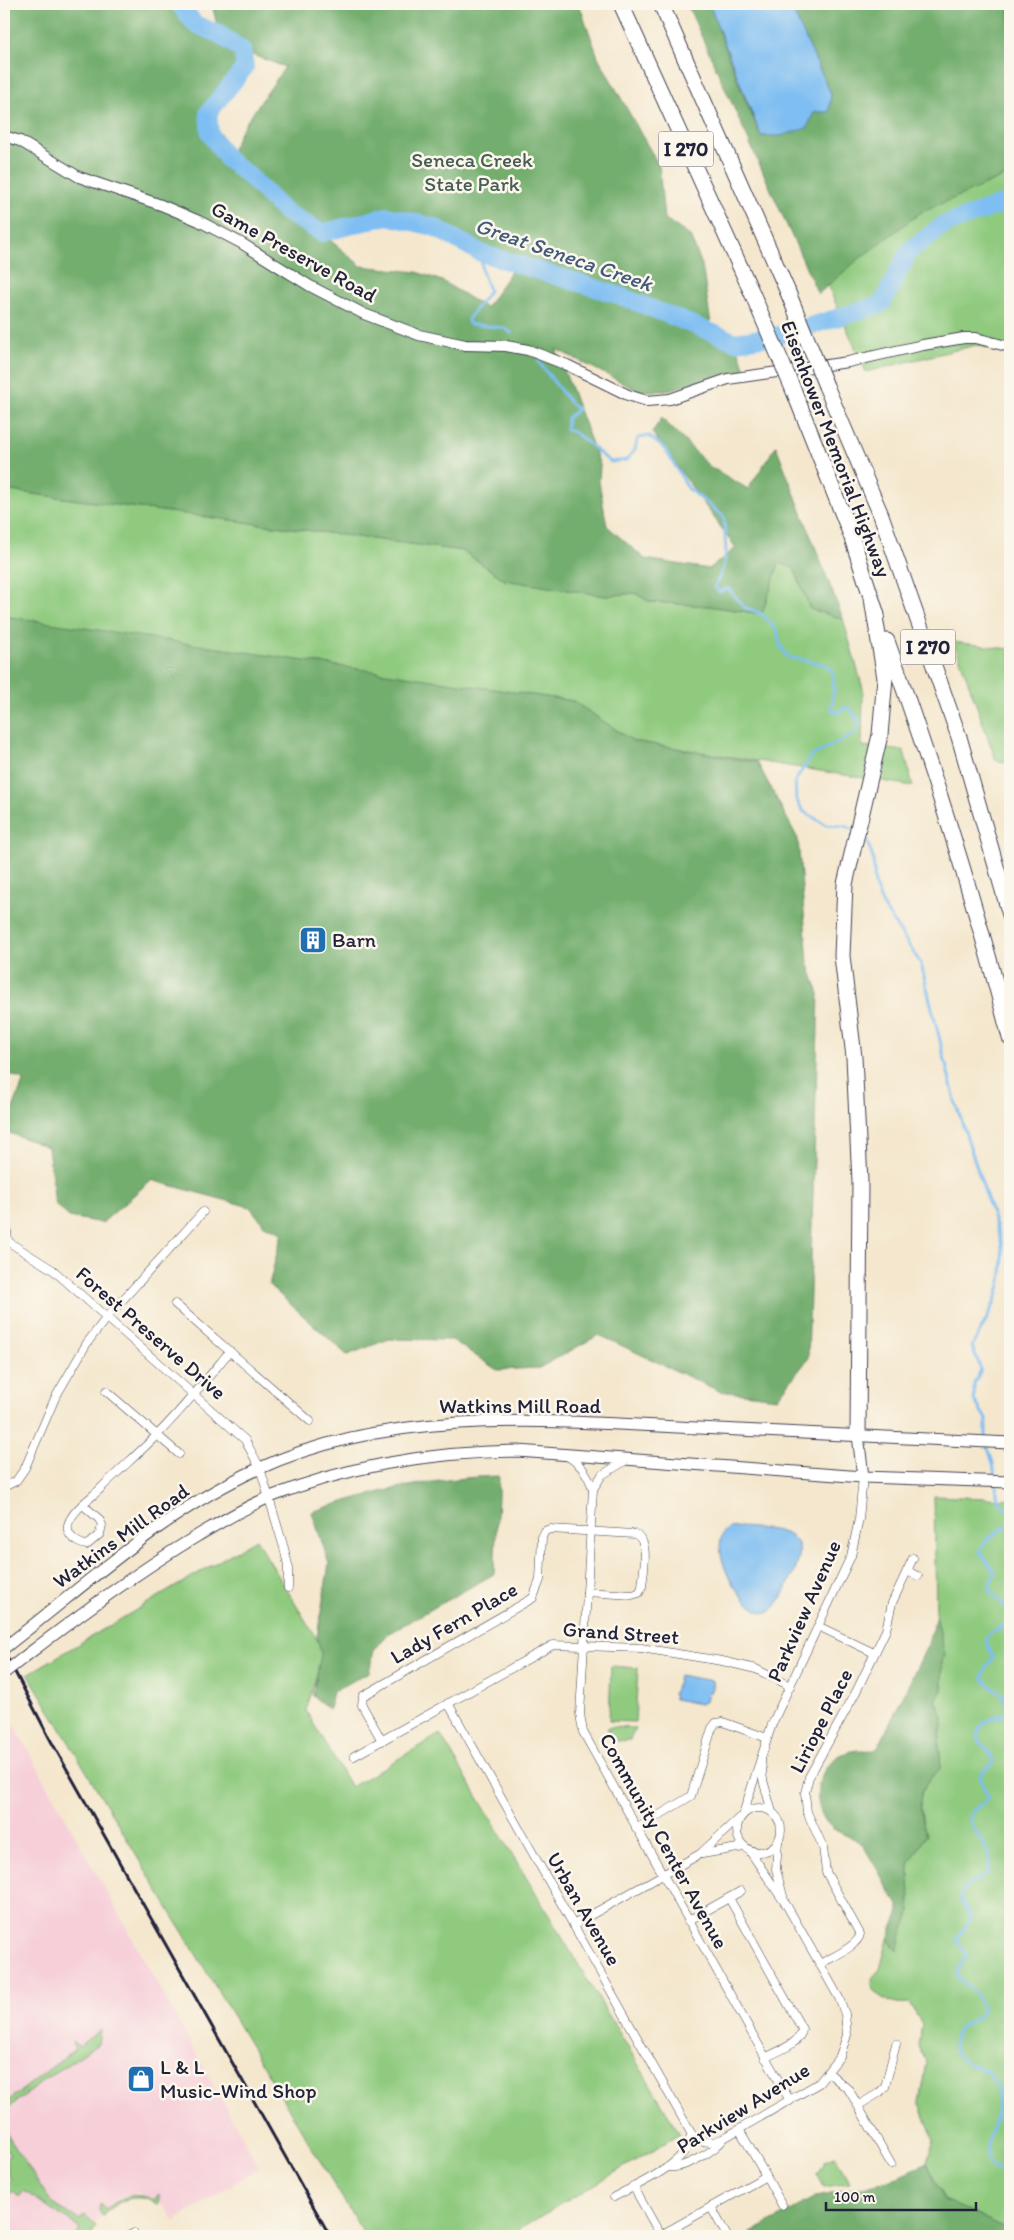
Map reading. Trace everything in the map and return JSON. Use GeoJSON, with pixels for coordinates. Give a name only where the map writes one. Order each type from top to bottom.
{"type":"FeatureCollection","features":[{"type":"Feature","properties":{"kind":"highway","name":"Eisenhower Memorial Highway"},"geometry":{"type":"LineString","coordinates":[[621,4],[752,293],[852,535],[873,605],[926,748],[985,941],[1010,1038]]}},
{"type":"Feature","properties":{"kind":"highway","name":"I 270"},"geometry":{"type":"LineString","coordinates":[[660,4],[787,290],[881,515],[960,737],[1010,915]]}},
{"type":"Feature","properties":{"kind":"highway"},"geometry":{"type":"LineString","coordinates":[[858,1435],[860,1182],[854,1057],[842,956],[845,884],[880,735],[885,678],[873,605]]}},
{"type":"Feature","properties":{"kind":"main road","name":"Watkins Mill Road"},"geometry":{"type":"LineString","coordinates":[[4,1648],[155,1529],[208,1495],[260,1468],[334,1442],[404,1429],[486,1420],[1010,1443]]}},
{"type":"Feature","properties":{"kind":"main road"},"geometry":{"type":"LineString","coordinates":[[858,1435],[862,1477]]}},
{"type":"Feature","properties":{"kind":"main road","name":"Watkins Mill Road"},"geometry":{"type":"LineString","coordinates":[[4,1673],[105,1595],[216,1524],[269,1497],[345,1472],[398,1460],[474,1452],[564,1453],[862,1477],[1010,1482]]}},
{"type":"Feature","properties":{"kind":"street","name":"Game Preserve Road"},"geometry":{"type":"LineString","coordinates":[[4,136],[20,141],[79,177],[161,205],[199,221],[241,243],[310,286],[364,314],[419,335],[465,344],[506,346],[528,350],[628,395],[647,400],[670,399],[728,379],[848,362],[964,338],[976,338],[1010,347]]}},
{"type":"Feature","properties":{"kind":"street"},"geometry":{"type":"LineString","coordinates":[[4,1203],[6,1240]]}},
{"type":"Feature","properties":{"kind":"street"},"geometry":{"type":"LineString","coordinates":[[4,1487],[16,1481],[25,1468],[62,1383],[83,1350],[107,1317],[203,1212]]}},
{"type":"Feature","properties":{"kind":"street","name":"Forest Preserve Drive"},"geometry":{"type":"LineString","coordinates":[[6,1240],[48,1266],[241,1435],[252,1450],[269,1497],[288,1565],[288,1588]]}},
{"type":"Feature","properties":{"kind":"street"},"geometry":{"type":"LineString","coordinates":[[175,1304],[310,1421]]}},
{"type":"Feature","properties":{"kind":"street"},"geometry":{"type":"LineString","coordinates":[[83,1505],[99,1519],[102,1525],[100,1534],[87,1545],[76,1542],[68,1529],[71,1518],[83,1505],[157,1435],[230,1352]]}},
{"type":"Feature","properties":{"kind":"street"},"geometry":{"type":"LineString","coordinates":[[106,1391],[179,1454]]}},
{"type":"Feature","properties":{"kind":"street","name":"Community Center Avenue"},"geometry":{"type":"LineString","coordinates":[[564,1453],[582,1466],[593,1490],[580,1714],[583,1732],[790,2101]]}},
{"type":"Feature","properties":{"kind":"street"},"geometry":{"type":"LineString","coordinates":[[593,1490],[602,1475],[616,1465],[631,1458]]}},
{"type":"Feature","properties":{"kind":"street","name":"Parkview Avenue"},"geometry":{"type":"LineString","coordinates":[[741,1816],[767,1738],[851,1556],[860,1520],[862,1477]]}},
{"type":"Feature","properties":{"kind":"street","name":"Lady Fern Place"},"geometry":{"type":"LineString","coordinates":[[382,1740],[362,1706],[363,1696],[533,1598],[538,1586],[544,1531],[550,1529],[590,1531]]}},
{"type":"Feature","properties":{"kind":"street"},"geometry":{"type":"LineString","coordinates":[[587,1592],[636,1594],[642,1587],[643,1570],[644,1544],[638,1535],[590,1531]]}},
{"type":"Feature","properties":{"kind":"street","name":"Liriope Place"},"geometry":{"type":"LineString","coordinates":[[820,1964],[856,1944],[860,1934],[826,1872],[823,1847],[807,1812],[806,1788],[809,1777],[889,1624],[892,1603],[913,1558]]}},
{"type":"Feature","properties":{"kind":"street"},"geometry":{"type":"LineString","coordinates":[[907,1571],[918,1576]]}},
{"type":"Feature","properties":{"kind":"street"},"geometry":{"type":"LineString","coordinates":[[818,1626],[874,1654]]}},
{"type":"Feature","properties":{"kind":"street","name":"Grand Street"},"geometry":{"type":"LineString","coordinates":[[354,1756],[548,1647],[560,1644],[641,1648],[734,1663],[766,1673],[790,1686]]}},
{"type":"Feature","properties":{"kind":"street","name":"Urban Avenue"},"geometry":{"type":"LineString","coordinates":[[448,1704],[691,2133]]}},
{"type":"Feature","properties":{"kind":"street"},"geometry":{"type":"LineString","coordinates":[[636,1829],[691,1796],[712,1728],[716,1723],[723,1722],[767,1738]]}},
{"type":"Feature","properties":{"kind":"street","name":"Parkview Avenue"},"geometry":{"type":"LineString","coordinates":[[761,1755],[763,1780],[772,1812]]}},
{"type":"Feature","properties":{"kind":"street"},"geometry":{"type":"LineString","coordinates":[[573,1925],[700,1854],[741,1816],[754,1808],[767,1809],[780,1822],[781,1833],[779,1839],[772,1848],[766,1851],[747,1848],[700,1854]]}},
{"type":"Feature","properties":{"kind":"street"},"geometry":{"type":"LineString","coordinates":[[741,1816],[736,1830],[737,1836],[747,1848]]}},
{"type":"Feature","properties":{"kind":"street","name":"Parkview Avenue"},"geometry":{"type":"LineString","coordinates":[[779,1839],[776,1869],[787,1906]]}},
{"type":"Feature","properties":{"kind":"street","name":"Parkview Avenue"},"geometry":{"type":"LineString","coordinates":[[614,2197],[668,2167],[676,2168],[682,2166],[717,2146],[724,2138],[814,2086],[829,2072],[843,2050],[847,2025],[842,2006],[787,1906],[747,1848]]}},
{"type":"Feature","properties":{"kind":"street"},"geometry":{"type":"LineString","coordinates":[[688,1921],[741,1891]]}},
{"type":"Feature","properties":{"kind":"street"},"geometry":{"type":"LineString","coordinates":[[729,1898],[802,2029],[802,2034],[796,2041],[765,2058]]}},
{"type":"Feature","properties":{"kind":"street"},"geometry":{"type":"LineString","coordinates":[[859,2105],[879,2093],[884,2087],[896,2044]]}},
{"type":"Feature","properties":{"kind":"street"},"geometry":{"type":"LineString","coordinates":[[829,2072],[845,2085],[859,2105],[891,2164]]}},
{"type":"Feature","properties":{"kind":"street"},"geometry":{"type":"LineString","coordinates":[[740,2129],[782,2205]]}},
{"type":"Feature","properties":{"kind":"street"},"geometry":{"type":"LineString","coordinates":[[668,2167],[686,2150],[691,2133],[705,2142],[714,2142],[724,2138]]}},
{"type":"Feature","properties":{"kind":"street"},"geometry":{"type":"LineString","coordinates":[[633,2186],[661,2236],[766,2176]]}},
{"type":"Feature","properties":{"kind":"street"},"geometry":{"type":"LineString","coordinates":[[711,2207],[727,2236]]}},
{"type":"Feature","properties":{"kind":"shaded area"},"geometry":{"type":"Polygon","coordinates":[[[4,1707],[259,2167],[175,2221],[166,2208],[156,2200],[138,2193],[116,2199],[86,2236],[4,2236],[4,1707]]]}},
{"type":"Feature","properties":{"kind":"green space","name":"Seneca Creek State Park"},"geometry":{"type":"Polygon","coordinates":[[[4,4],[179,4],[195,24],[219,34],[212,4],[579,4],[598,57],[659,166],[664,218],[690,236],[702,265],[712,331],[736,342],[745,370],[664,391],[639,391],[556,349],[600,465],[599,482],[607,526],[645,559],[709,569],[736,548],[652,432],[662,418],[709,466],[748,489],[776,446],[843,619],[810,609],[794,568],[779,563],[762,614],[708,606],[650,602],[635,593],[606,596],[505,580],[463,551],[4,490],[4,4]],[[242,51],[245,67],[208,113],[210,134],[228,160],[241,130],[285,67],[242,51]],[[387,216],[323,234],[361,266],[417,272],[442,281],[486,308],[516,264],[481,253],[434,227],[387,216]]]}},
{"type":"Feature","properties":{"kind":"green space"},"geometry":{"type":"Polygon","coordinates":[[[687,4],[709,4],[744,97],[761,136],[814,112],[829,112],[831,94],[791,7],[784,4],[1010,4],[1010,174],[920,213],[860,258],[818,294],[687,4]]]}},
{"type":"Feature","properties":{"kind":"green space"},"geometry":{"type":"Polygon","coordinates":[[[703,4],[1010,4],[1010,354],[976,345],[866,372],[703,4]]]}},
{"type":"Feature","properties":{"kind":"green space"},"geometry":{"type":"Polygon","coordinates":[[[4,490],[463,551],[505,580],[606,596],[635,593],[650,602],[708,606],[762,614],[779,563],[794,568],[810,609],[843,619],[863,689],[862,746],[904,751],[913,786],[633,741],[573,701],[4,617],[4,490]]]}},
{"type":"Feature","properties":{"kind":"green space"},"geometry":{"type":"Polygon","coordinates":[[[4,616],[573,701],[633,741],[757,762],[798,839],[808,962],[819,994],[808,1359],[777,1398],[719,1391],[599,1335],[539,1368],[497,1370],[452,1340],[389,1339],[347,1355],[269,1285],[282,1233],[264,1225],[250,1207],[151,1180],[102,1223],[69,1217],[55,1204],[48,1147],[4,1131],[24,1080],[4,1072],[4,616]]]}},
{"type":"Feature","properties":{"kind":"green space"},"geometry":{"type":"Polygon","coordinates":[[[954,642],[1010,649],[1010,762],[996,761],[954,642]]]}},
{"type":"Feature","properties":{"kind":"green space"},"geometry":{"type":"Polygon","coordinates":[[[499,1476],[494,1574],[389,1633],[374,1650],[369,1672],[333,1692],[329,1709],[313,1696],[321,1654],[317,1636],[329,1564],[312,1512],[404,1487],[475,1477],[499,1476]]]}},
{"type":"Feature","properties":{"kind":"green space"},"geometry":{"type":"Polygon","coordinates":[[[934,1496],[1010,1499],[1010,2230],[943,2200],[927,2162],[934,2140],[919,2102],[926,2062],[918,2044],[922,2024],[909,2003],[889,2001],[873,1990],[872,1978],[880,1969],[888,1939],[896,1949],[910,1913],[909,1864],[926,1836],[921,1815],[920,1799],[926,1784],[941,1767],[939,1743],[943,1719],[936,1700],[942,1690],[942,1660],[945,1656],[936,1615],[934,1496]]]}},
{"type":"Feature","properties":{"kind":"green space"},"geometry":{"type":"Polygon","coordinates":[[[256,1539],[324,1651],[306,1711],[351,1787],[440,1734],[680,2134],[508,2236],[365,2236],[28,1674],[256,1539]]]}},
{"type":"Feature","properties":{"kind":"green space"},"geometry":{"type":"Polygon","coordinates":[[[936,1615],[945,1656],[942,1661],[942,1690],[936,1700],[943,1719],[939,1743],[941,1768],[926,1785],[920,1799],[921,1815],[926,1836],[909,1864],[910,1912],[897,1950],[888,1939],[899,1907],[863,1845],[835,1830],[827,1823],[821,1813],[818,1791],[824,1771],[840,1755],[854,1750],[875,1750],[879,1746],[928,1644],[936,1615]]]}},
{"type":"Feature","properties":{"kind":"green space"},"geometry":{"type":"Polygon","coordinates":[[[611,1666],[638,1668],[635,1722],[609,1721],[611,1666]]]}},
{"type":"Feature","properties":{"kind":"green space"},"geometry":{"type":"Polygon","coordinates":[[[608,1727],[635,1728],[630,1740],[616,1741],[608,1732],[608,1727]]]}},
{"type":"Feature","properties":{"kind":"green space"},"geometry":{"type":"Polygon","coordinates":[[[100,2030],[98,2044],[46,2079],[4,2111],[4,2104],[75,2049],[72,2041],[79,2046],[100,2030]]]}},
{"type":"Feature","properties":{"kind":"green space"},"geometry":{"type":"Polygon","coordinates":[[[4,2130],[51,2202],[79,2220],[85,2215],[97,2226],[90,2236],[77,2236],[80,2228],[24,2191],[19,2197],[14,2191],[4,2198],[4,2185],[11,2180],[8,2175],[5,2159],[10,2154],[4,2147],[4,2130]]]}},
{"type":"Feature","properties":{"kind":"green space"},"geometry":{"type":"Polygon","coordinates":[[[835,2156],[850,2183],[824,2187],[817,2174],[824,2162],[835,2156]]]}},
{"type":"Feature","properties":{"kind":"green space"},"geometry":{"type":"Polygon","coordinates":[[[927,2163],[944,2200],[1010,2230],[1010,2236],[751,2236],[751,2233],[817,2196],[867,2186],[898,2177],[927,2163]]]}},
{"type":"Feature","properties":{"kind":"green space"},"geometry":{"type":"Polygon","coordinates":[[[159,2194],[158,2205],[143,2198],[135,2198],[121,2202],[103,2217],[99,2210],[100,2204],[106,2210],[117,2201],[128,2196],[141,2196],[154,2200],[159,2194]]]}},
{"type":"Feature","properties":{"kind":"water"},"geometry":{"type":"Polygon","coordinates":[[[709,4],[784,4],[791,7],[831,94],[829,112],[814,112],[807,128],[780,136],[761,136],[709,4]]]}},
{"type":"Feature","properties":{"kind":"water"},"geometry":{"type":"Polygon","coordinates":[[[747,1527],[779,1531],[795,1539],[798,1545],[799,1552],[795,1570],[775,1607],[768,1613],[758,1610],[747,1602],[737,1591],[729,1577],[720,1548],[722,1537],[728,1528],[747,1527]]]}},
{"type":"Feature","properties":{"kind":"water"},"geometry":{"type":"Polygon","coordinates":[[[679,1675],[713,1681],[711,1692],[708,1692],[706,1701],[700,1704],[674,1699],[673,1694],[679,1675]]]}},
{"type":"Feature","properties":{"kind":"waterway","name":"Great Seneca Creek"},"geometry":{"type":"LineString","coordinates":[[179,4],[195,24],[219,34],[242,50],[245,67],[208,113],[210,134],[228,160],[248,175],[284,211],[322,233],[387,216],[434,227],[481,253],[618,295],[736,342],[780,335],[882,304],[909,251],[943,225],[1010,201]]}},
{"type":"Feature","properties":{"kind":"waterway"},"geometry":{"type":"LineString","coordinates":[[481,253],[482,271],[489,290],[468,320],[469,324],[505,328],[511,333]]}},
{"type":"Feature","properties":{"kind":"waterway"},"geometry":{"type":"LineString","coordinates":[[538,361],[571,404],[578,409],[567,418],[566,429],[584,439],[605,458],[611,462],[627,460],[635,449],[638,438],[649,436],[665,449],[688,488],[724,517],[726,552],[723,568],[715,587],[719,592],[728,588],[744,607],[762,614],[777,631],[780,645],[788,657],[824,664],[832,671],[834,684],[832,709],[837,713],[846,707],[851,710],[859,721],[856,733],[811,756],[795,781],[796,799],[803,811],[826,825],[845,826],[854,830]]}},
{"type":"Feature","properties":{"kind":"waterway"},"geometry":{"type":"LineString","coordinates":[[862,833],[865,835],[873,858],[875,886],[883,906],[921,964],[955,1101],[1001,1241],[1002,1270],[997,1296],[972,1346],[981,1370],[974,1384],[974,1400],[986,1419],[986,1438]]}},
{"type":"Feature","properties":{"kind":"waterway"},"geometry":{"type":"LineString","coordinates":[[987,1445],[993,1463],[998,1501],[1010,1512]]}},
{"type":"Feature","properties":{"kind":"waterway"},"geometry":{"type":"LineString","coordinates":[[1010,1523],[985,1541],[980,1552],[995,1572],[990,1583],[990,1592],[1002,1603],[1010,1615]]}},
{"type":"Feature","properties":{"kind":"waterway"},"geometry":{"type":"LineString","coordinates":[[1010,1620],[993,1631],[986,1641],[993,1657],[983,1674],[983,1679],[1002,1695],[1009,1709],[1003,1714],[985,1722],[979,1730],[980,1740],[992,1757],[993,1762],[981,1774],[980,1779],[988,1796],[987,1799],[973,1810],[970,1816],[972,1827],[985,1847],[990,1863],[988,1873],[962,1891],[961,1900],[971,1918],[956,1939],[966,1953],[958,1970],[958,1977],[976,1994],[983,2008],[978,2017],[960,2028],[954,2041],[956,2054],[965,2062],[988,2071],[995,2084],[998,2106],[990,2137],[988,2163],[997,2170],[1010,2174]]}},
{"type":"Feature","properties":{"kind":"railway"},"geometry":{"type":"LineString","coordinates":[[4,1651],[51,1741],[330,2236]]}},
{"type":"Feature","properties":{"kind":"place","name":"Barn"},"geometry":{"type":"Point","coordinates":[313,940]}},
{"type":"Feature","properties":{"kind":"place","name":"L & L Music-Wind Shop"},"geometry":{"type":"Point","coordinates":[141,2079]}}]}
